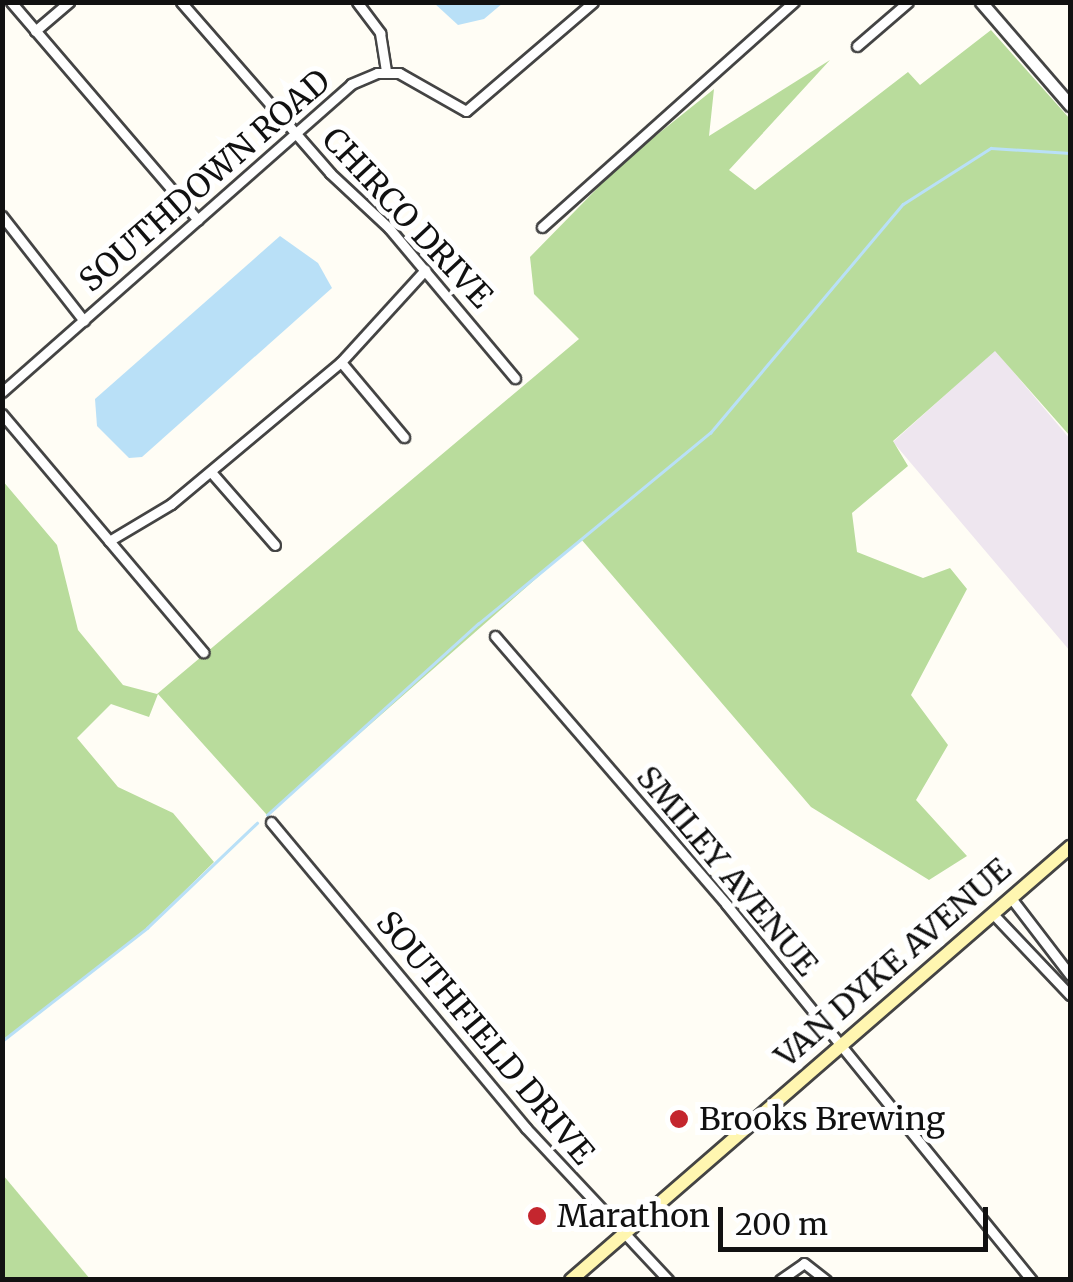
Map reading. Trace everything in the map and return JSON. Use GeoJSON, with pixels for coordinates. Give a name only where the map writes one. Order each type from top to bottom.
{"type":"FeatureCollection","features":[{"type":"Feature","properties":{"kind":"main road","name":"VAN DYKE AVENUE"},"geometry":{"type":"LineString","coordinates":[[572,1280],[1070,847]]}},
{"type":"Feature","properties":{"kind":"street"},"geometry":{"type":"LineString","coordinates":[[11,2],[198,220]]}},
{"type":"Feature","properties":{"kind":"street"},"geometry":{"type":"LineString","coordinates":[[36,31],[70,2]]}},
{"type":"Feature","properties":{"kind":"street","name":"CHIRCO DRIVE"},"geometry":{"type":"LineString","coordinates":[[181,2],[293,132],[425,270],[515,378]]}},
{"type":"Feature","properties":{"kind":"street"},"geometry":{"type":"LineString","coordinates":[[357,2],[380,32],[386,71],[419,79],[447,104],[466,111],[592,2]]}},
{"type":"Feature","properties":{"kind":"street"},"geometry":{"type":"LineString","coordinates":[[542,228],[794,2]]}},
{"type":"Feature","properties":{"kind":"street"},"geometry":{"type":"LineString","coordinates":[[857,46],[908,2]]}},
{"type":"Feature","properties":{"kind":"street"},"geometry":{"type":"LineString","coordinates":[[981,2],[1070,104]]}},
{"type":"Feature","properties":{"kind":"street","name":"SOUTHDOWN ROAD"},"geometry":{"type":"LineString","coordinates":[[2,392],[293,132],[351,84],[386,71]]}},
{"type":"Feature","properties":{"kind":"street"},"geometry":{"type":"LineString","coordinates":[[2,216],[84,320]]}},
{"type":"Feature","properties":{"kind":"street"},"geometry":{"type":"LineString","coordinates":[[109,541],[212,472],[341,362],[425,270]]}},
{"type":"Feature","properties":{"kind":"street"},"geometry":{"type":"LineString","coordinates":[[341,362],[404,436]]}},
{"type":"Feature","properties":{"kind":"street"},"geometry":{"type":"LineString","coordinates":[[2,414],[203,652]]}},
{"type":"Feature","properties":{"kind":"street"},"geometry":{"type":"LineString","coordinates":[[212,472],[275,545]]}},
{"type":"Feature","properties":{"kind":"street","name":"SMILEY AVENUE"},"geometry":{"type":"LineString","coordinates":[[496,636],[1032,1280]]}},
{"type":"Feature","properties":{"kind":"street","name":"SOUTHFIELD DRIVE"},"geometry":{"type":"LineString","coordinates":[[270,822],[526,1128],[668,1280]]}},
{"type":"Feature","properties":{"kind":"street"},"geometry":{"type":"LineString","coordinates":[[1011,898],[1070,974]]}},
{"type":"Feature","properties":{"kind":"street"},"geometry":{"type":"LineString","coordinates":[[993,914],[1070,995]]}},
{"type":"Feature","properties":{"kind":"street"},"geometry":{"type":"LineString","coordinates":[[780,1280],[808,1264],[826,1280]]}},
{"type":"Feature","properties":{"kind":"shaded area"},"geometry":{"type":"Polygon","coordinates":[[[995,350],[1070,439],[1070,651],[893,442],[995,350]]]}},
{"type":"Feature","properties":{"kind":"green space"},"geometry":{"type":"Polygon","coordinates":[[[991,30],[1070,119],[1070,436],[995,351],[893,441],[908,466],[852,513],[857,552],[923,578],[950,568],[967,589],[911,695],[948,745],[916,800],[967,856],[929,880],[811,807],[581,539],[267,815],[158,694],[149,717],[111,704],[77,738],[118,787],[173,813],[214,862],[147,928],[3,1041],[2,480],[57,545],[78,630],[123,685],[157,694],[579,339],[534,294],[530,257],[623,162],[714,89],[709,136],[830,60],[729,170],[755,190],[908,72],[920,85],[991,30]]]}},
{"type":"Feature","properties":{"kind":"green space"},"geometry":{"type":"Polygon","coordinates":[[[3,1175],[90,1279],[3,1279],[3,1175]]]}},
{"type":"Feature","properties":{"kind":"water"},"geometry":{"type":"Polygon","coordinates":[[[434,3],[503,3],[484,19],[458,25],[434,3]]]}},
{"type":"Feature","properties":{"kind":"water"},"geometry":{"type":"Polygon","coordinates":[[[280,236],[318,263],[332,288],[142,457],[129,458],[97,426],[95,399],[280,236]]]}},
{"type":"Feature","properties":{"kind":"waterway"},"geometry":{"type":"LineString","coordinates":[[267,815],[478,624],[710,433],[903,204],[991,148],[1070,153]]}},
{"type":"Feature","properties":{"kind":"waterway"},"geometry":{"type":"LineString","coordinates":[[2,1041],[147,928],[257,823]]}},
{"type":"Feature","properties":{"kind":"place","name":"Brooks Brewing"},"geometry":{"type":"Point","coordinates":[679,1119]}},
{"type":"Feature","properties":{"kind":"place","name":"Marathon"},"geometry":{"type":"Point","coordinates":[537,1216]}}]}
